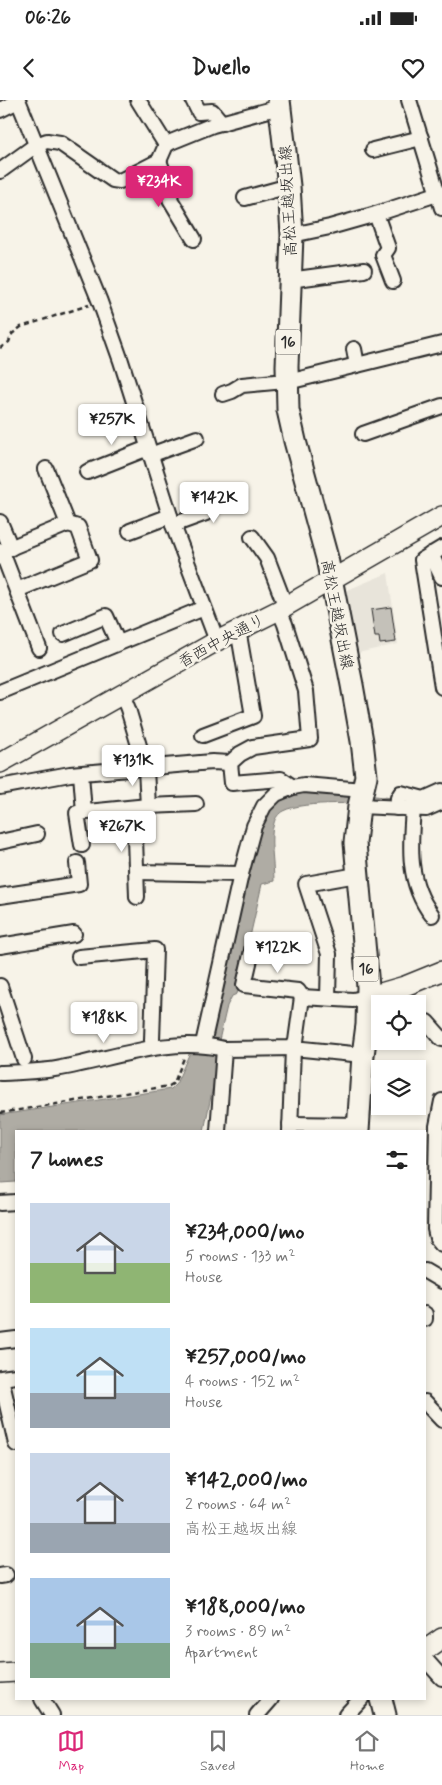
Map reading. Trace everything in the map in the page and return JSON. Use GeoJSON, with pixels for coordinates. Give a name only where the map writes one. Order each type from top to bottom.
{"type":"FeatureCollection","features":[{"type":"Feature","properties":{"kind":"main road","name":"高松王越坂出線"},"geometry":{"type":"LineString","coordinates":[[283,103],[292,235],[289,280],[288,381],[290,418],[327,558],[362,741],[366,776],[361,798],[356,843],[368,997],[371,1014]]}},
{"type":"Feature","properties":{"kind":"main road","name":"高松王越坂出線"},"geometry":{"type":"LineString","coordinates":[[358,1128],[363,1055],[371,1031]]}},
{"type":"Feature","properties":{"kind":"main road"},"geometry":{"type":"LineString","coordinates":[[381,1700],[385,1715]]}},
{"type":"Feature","properties":{"kind":"street"},"geometry":{"type":"LineString","coordinates":[[0,110],[18,100],[100,302],[121,360],[172,520],[217,641]]}},
{"type":"Feature","properties":{"kind":"street"},"geometry":{"type":"LineString","coordinates":[[193,100],[199,112],[212,111],[222,123]]}},
{"type":"Feature","properties":{"kind":"street"},"geometry":{"type":"LineString","coordinates":[[409,100],[442,208]]}},
{"type":"Feature","properties":{"kind":"street"},"geometry":{"type":"LineString","coordinates":[[141,101],[166,145]]}},
{"type":"Feature","properties":{"kind":"street"},"geometry":{"type":"LineString","coordinates":[[0,171],[36,145],[47,141],[60,142],[114,180],[120,181],[159,161],[166,145],[203,128],[283,103]]}},
{"type":"Feature","properties":{"kind":"street"},"geometry":{"type":"LineString","coordinates":[[373,150],[421,138]]}},
{"type":"Feature","properties":{"kind":"street"},"geometry":{"type":"LineString","coordinates":[[159,161],[172,192],[170,199],[194,239]]}},
{"type":"Feature","properties":{"kind":"street"},"geometry":{"type":"LineString","coordinates":[[245,198],[289,186]]}},
{"type":"Feature","properties":{"kind":"street"},"geometry":{"type":"LineString","coordinates":[[292,235],[376,214],[437,194]]}},
{"type":"Feature","properties":{"kind":"street"},"geometry":{"type":"LineString","coordinates":[[376,214],[388,248],[383,255],[393,281]]}},
{"type":"Feature","properties":{"kind":"street"},"geometry":{"type":"LineString","coordinates":[[289,280],[364,270]]}},
{"type":"Feature","properties":{"kind":"street"},"geometry":{"type":"LineString","coordinates":[[223,394],[242,385],[288,381],[442,344]]}},
{"type":"Feature","properties":{"kind":"street"},"geometry":{"type":"LineString","coordinates":[[354,349],[357,365]]}},
{"type":"Feature","properties":{"kind":"street"},"geometry":{"type":"LineString","coordinates":[[363,434],[442,406]]}},
{"type":"Feature","properties":{"kind":"street"},"geometry":{"type":"LineString","coordinates":[[86,472],[197,438]]}},
{"type":"Feature","properties":{"kind":"street"},"geometry":{"type":"LineString","coordinates":[[46,469],[68,524]]}},
{"type":"Feature","properties":{"kind":"street"},"geometry":{"type":"LineString","coordinates":[[130,531],[206,513],[209,507],[205,495]]}},
{"type":"Feature","properties":{"kind":"street","name":"香西中央通り"},"geometry":{"type":"LineString","coordinates":[[0,763],[442,516]]}},
{"type":"Feature","properties":{"kind":"street"},"geometry":{"type":"LineString","coordinates":[[0,522],[4,551],[39,648]]}},
{"type":"Feature","properties":{"kind":"street"},"geometry":{"type":"LineString","coordinates":[[4,551],[68,524],[78,527],[90,560],[17,590]]}},
{"type":"Feature","properties":{"kind":"street"},"geometry":{"type":"LineString","coordinates":[[230,764],[240,754],[253,747],[310,739],[306,691],[285,624],[282,607],[267,558],[252,537]]}},
{"type":"Feature","properties":{"kind":"street"},"geometry":{"type":"LineString","coordinates":[[442,577],[436,551],[422,560],[442,687]]}},
{"type":"Feature","properties":{"kind":"street"},"geometry":{"type":"LineString","coordinates":[[0,692],[204,608]]}},
{"type":"Feature","properties":{"kind":"street"},"geometry":{"type":"LineString","coordinates":[[63,634],[106,616],[118,643]]}},
{"type":"Feature","properties":{"kind":"street"},"geometry":{"type":"LineString","coordinates":[[203,735],[253,716],[238,629]]}},
{"type":"Feature","properties":{"kind":"street"},"geometry":{"type":"LineString","coordinates":[[122,694],[146,769],[141,807],[137,872],[138,897]]}},
{"type":"Feature","properties":{"kind":"street"},"geometry":{"type":"LineString","coordinates":[[0,787],[81,774],[212,762],[230,764]]}},
{"type":"Feature","properties":{"kind":"street"},"geometry":{"type":"LineString","coordinates":[[230,764],[232,783],[281,779],[293,787]]}},
{"type":"Feature","properties":{"kind":"street"},"geometry":{"type":"LineString","coordinates":[[81,774],[84,812]]}},
{"type":"Feature","properties":{"kind":"street"},"geometry":{"type":"LineString","coordinates":[[218,1130],[208,1046],[241,874],[254,826],[264,806],[276,794],[304,785],[361,798],[398,803],[413,809],[426,809],[442,791]]}},
{"type":"Feature","properties":{"kind":"street"},"geometry":{"type":"LineString","coordinates":[[398,803],[401,793],[433,802]]}},
{"type":"Feature","properties":{"kind":"street"},"geometry":{"type":"LineString","coordinates":[[82,845],[78,813],[196,804]]}},
{"type":"Feature","properties":{"kind":"street"},"geometry":{"type":"LineString","coordinates":[[413,809],[410,850],[412,864],[419,896],[432,914]]}},
{"type":"Feature","properties":{"kind":"street"},"geometry":{"type":"LineString","coordinates":[[0,842],[37,834]]}},
{"type":"Feature","properties":{"kind":"street"},"geometry":{"type":"LineString","coordinates":[[0,896],[80,884],[77,863]]}},
{"type":"Feature","properties":{"kind":"street"},"geometry":{"type":"LineString","coordinates":[[137,872],[241,874]]}},
{"type":"Feature","properties":{"kind":"street"},"geometry":{"type":"LineString","coordinates":[[328,998],[329,954],[306,884],[358,875]]}},
{"type":"Feature","properties":{"kind":"street"},"geometry":{"type":"LineString","coordinates":[[0,946],[74,934]]}},
{"type":"Feature","properties":{"kind":"street"},"geometry":{"type":"LineString","coordinates":[[253,946],[244,985],[298,990],[302,997],[296,1041],[293,1048],[290,1127],[358,1128]]}},
{"type":"Feature","properties":{"kind":"street"},"geometry":{"type":"LineString","coordinates":[[79,957],[156,950],[153,1048]]}},
{"type":"Feature","properties":{"kind":"street"},"geometry":{"type":"LineString","coordinates":[[302,997],[353,1000],[405,986],[442,971]]}},
{"type":"Feature","properties":{"kind":"street"},"geometry":{"type":"LineString","coordinates":[[0,986],[2,1001],[24,1059]]}},
{"type":"Feature","properties":{"kind":"street"},"geometry":{"type":"LineString","coordinates":[[426,1022],[442,1039]]}},
{"type":"Feature","properties":{"kind":"street"},"geometry":{"type":"LineString","coordinates":[[0,1074],[59,1069],[153,1048],[208,1046],[293,1048],[363,1055]]}},
{"type":"Feature","properties":{"kind":"street"},"geometry":{"type":"LineString","coordinates":[[442,1101],[437,1126],[435,1230],[437,1238],[442,1244]]}},
{"type":"Feature","properties":{"kind":"street"},"geometry":{"type":"LineString","coordinates":[[0,1202],[15,1202]]}},
{"type":"Feature","properties":{"kind":"street"},"geometry":{"type":"LineString","coordinates":[[426,1271],[440,1277]]}},
{"type":"Feature","properties":{"kind":"street"},"geometry":{"type":"LineString","coordinates":[[0,1341],[15,1339]]}},
{"type":"Feature","properties":{"kind":"street"},"geometry":{"type":"LineString","coordinates":[[15,1376],[1,1378],[15,1437]]}},
{"type":"Feature","properties":{"kind":"street"},"geometry":{"type":"LineString","coordinates":[[426,1403],[442,1420]]}},
{"type":"Feature","properties":{"kind":"street"},"geometry":{"type":"LineString","coordinates":[[426,1649],[442,1638]]}},
{"type":"Feature","properties":{"kind":"street"},"geometry":{"type":"LineString","coordinates":[[426,1660],[442,1678]]}},
{"type":"Feature","properties":{"kind":"street"},"geometry":{"type":"LineString","coordinates":[[0,1672],[15,1672]]}},
{"type":"Feature","properties":{"kind":"street"},"geometry":{"type":"LineString","coordinates":[[43,1700],[52,1715]]}},
{"type":"Feature","properties":{"kind":"street"},"geometry":{"type":"LineString","coordinates":[[257,1715],[270,1700]]}},
{"type":"Feature","properties":{"kind":"street"},"geometry":{"type":"LineString","coordinates":[[346,1715],[360,1700]]}},
{"type":"Feature","properties":{"kind":"path"},"geometry":{"type":"LineString","coordinates":[[0,348],[9,342],[12,334],[21,327],[100,302]]}},
{"type":"Feature","properties":{"kind":"path"},"geometry":{"type":"LineString","coordinates":[[0,1113],[169,1086],[208,1046]]}},
{"type":"Feature","properties":{"kind":"shaded area"},"geometry":{"type":"Polygon","coordinates":[[[388,573],[398,644],[353,654],[342,597],[345,591],[388,573]]]}},
{"type":"Feature","properties":{"kind":"shaded area"},"geometry":{"type":"Polygon","coordinates":[[[293,791],[350,793],[392,798],[391,805],[305,805],[283,811],[276,818],[272,836],[274,881],[262,884],[237,994],[232,996],[227,1006],[216,1053],[218,1061],[204,1130],[15,1130],[15,1182],[0,1183],[0,1115],[171,1089],[176,1084],[191,1050],[206,1050],[257,833],[273,803],[293,791]]]}},
{"type":"Feature","properties":{"kind":"building"},"geometry":{"type":"Polygon","coordinates":[[[391,607],[396,642],[380,644],[379,637],[375,637],[371,610],[391,607]]]}}]}
